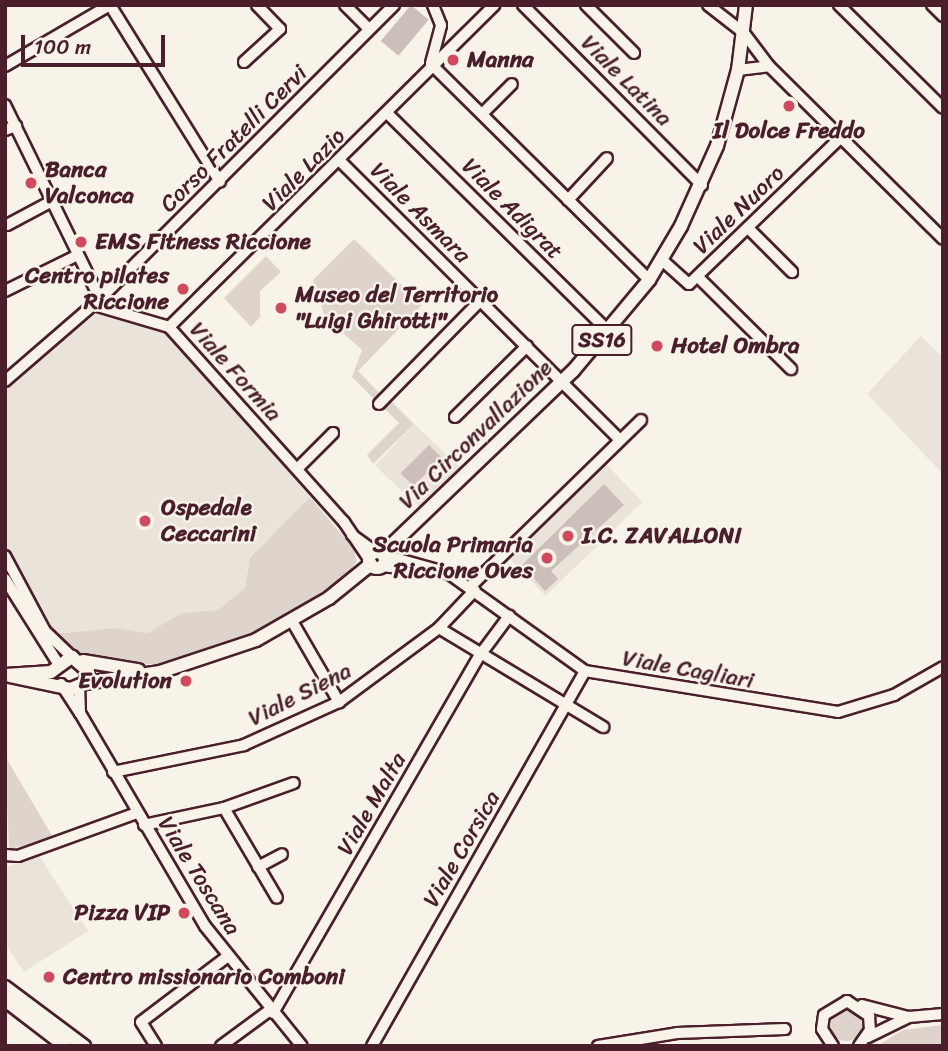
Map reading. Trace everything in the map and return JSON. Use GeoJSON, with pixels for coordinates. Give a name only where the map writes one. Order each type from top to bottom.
{"type":"FeatureCollection","features":[{"type":"Feature","properties":{"kind":"main road","name":"Via Circonvallazione"},"geometry":{"type":"LineString","coordinates":[[8,675],[82,685],[160,672],[219,655],[292,621],[377,559],[563,381],[609,332],[649,280],[702,184],[738,69],[746,5]]}},
{"type":"Feature","properties":{"kind":"main road","name":"Via Circonvallazione"},"geometry":{"type":"LineString","coordinates":[[8,675],[41,674],[77,659],[160,672]]}},
{"type":"Feature","properties":{"kind":"main road"},"geometry":{"type":"LineString","coordinates":[[77,659],[82,685]]}},
{"type":"Feature","properties":{"kind":"main road"},"geometry":{"type":"LineString","coordinates":[[59,665],[61,684]]}},
{"type":"Feature","properties":{"kind":"main road"},"geometry":{"type":"LineString","coordinates":[[5,987],[84,1046]]}},
{"type":"Feature","properties":{"kind":"main road"},"geometry":{"type":"LineString","coordinates":[[5,1000],[65,1046]]}},
{"type":"Feature","properties":{"kind":"street"},"geometry":{"type":"LineString","coordinates":[[5,66],[110,5],[220,183]]}},
{"type":"Feature","properties":{"kind":"street"},"geometry":{"type":"LineString","coordinates":[[244,62],[280,29],[257,5]]}},
{"type":"Feature","properties":{"kind":"street"},"geometry":{"type":"LineString","coordinates":[[345,5],[369,29]]}},
{"type":"Feature","properties":{"kind":"street","name":"Corso Fratelli Cervi"},"geometry":{"type":"LineString","coordinates":[[5,381],[97,302],[220,183],[394,5]]}},
{"type":"Feature","properties":{"kind":"street","name":"Viale Lazio"},"geometry":{"type":"LineString","coordinates":[[431,64],[441,25],[433,5]]}},
{"type":"Feature","properties":{"kind":"street","name":"Viale Lazio"},"geometry":{"type":"LineString","coordinates":[[169,327],[388,114],[431,64],[494,5]]}},
{"type":"Feature","properties":{"kind":"street","name":"Viale Latina"},"geometry":{"type":"LineString","coordinates":[[523,5],[702,184]]}},
{"type":"Feature","properties":{"kind":"street"},"geometry":{"type":"LineString","coordinates":[[586,5],[634,53]]}},
{"type":"Feature","properties":{"kind":"street"},"geometry":{"type":"LineString","coordinates":[[708,5],[744,33],[769,66],[943,239]]}},
{"type":"Feature","properties":{"kind":"street"},"geometry":{"type":"LineString","coordinates":[[839,5],[943,108]]}},
{"type":"Feature","properties":{"kind":"street"},"geometry":{"type":"LineString","coordinates":[[932,5],[943,16]]}},
{"type":"Feature","properties":{"kind":"street"},"geometry":{"type":"LineString","coordinates":[[431,64],[649,280]]}},
{"type":"Feature","properties":{"kind":"street"},"geometry":{"type":"LineString","coordinates":[[738,69],[769,66]]}},
{"type":"Feature","properties":{"kind":"street"},"geometry":{"type":"LineString","coordinates":[[482,114],[512,85]]}},
{"type":"Feature","properties":{"kind":"street"},"geometry":{"type":"LineString","coordinates":[[5,105],[10,128],[52,201],[97,302]]}},
{"type":"Feature","properties":{"kind":"street","name":"Viale Adigrat"},"geometry":{"type":"LineString","coordinates":[[388,114],[609,332]]}},
{"type":"Feature","properties":{"kind":"street","name":"Viale Nuoro"},"geometry":{"type":"LineString","coordinates":[[662,260],[689,284],[698,278],[841,137]]}},
{"type":"Feature","properties":{"kind":"street"},"geometry":{"type":"LineString","coordinates":[[568,200],[607,158]]}},
{"type":"Feature","properties":{"kind":"street","name":"Viale Asmara"},"geometry":{"type":"LineString","coordinates":[[340,161],[620,440]]}},
{"type":"Feature","properties":{"kind":"street"},"geometry":{"type":"LineString","coordinates":[[6,225],[52,201]]}},
{"type":"Feature","properties":{"kind":"street"},"geometry":{"type":"LineString","coordinates":[[749,229],[792,272]]}},
{"type":"Feature","properties":{"kind":"street"},"geometry":{"type":"LineString","coordinates":[[5,291],[78,255]]}},
{"type":"Feature","properties":{"kind":"street"},"geometry":{"type":"LineString","coordinates":[[698,278],[791,369]]}},
{"type":"Feature","properties":{"kind":"street"},"geometry":{"type":"LineString","coordinates":[[380,404],[481,300]]}},
{"type":"Feature","properties":{"kind":"street","name":"Viale Formia"},"geometry":{"type":"LineString","coordinates":[[97,302],[169,327],[377,559]]}},
{"type":"Feature","properties":{"kind":"street"},"geometry":{"type":"LineString","coordinates":[[455,417],[527,346]]}},
{"type":"Feature","properties":{"kind":"street","name":"Viale Siena"},"geometry":{"type":"LineString","coordinates":[[113,772],[244,746],[339,702],[439,628],[472,589],[641,420]]}},
{"type":"Feature","properties":{"kind":"street"},"geometry":{"type":"LineString","coordinates":[[297,470],[333,433]]}},
{"type":"Feature","properties":{"kind":"street"},"geometry":{"type":"LineString","coordinates":[[5,556],[45,631],[77,659]]}},
{"type":"Feature","properties":{"kind":"street","name":"Viale Cagliari"},"geometry":{"type":"LineString","coordinates":[[377,559],[447,573],[585,671],[838,712],[894,695],[943,667]]}},
{"type":"Feature","properties":{"kind":"street"},"geometry":{"type":"LineString","coordinates":[[5,579],[59,665]]}},
{"type":"Feature","properties":{"kind":"street","name":"Viale Malta"},"geometry":{"type":"LineString","coordinates":[[271,1012],[480,655],[509,616]]}},
{"type":"Feature","properties":{"kind":"street"},"geometry":{"type":"LineString","coordinates":[[292,621],[339,702]]}},
{"type":"Feature","properties":{"kind":"street"},"geometry":{"type":"LineString","coordinates":[[439,628],[603,727]]}},
{"type":"Feature","properties":{"kind":"street","name":"Viale Corsica"},"geometry":{"type":"LineString","coordinates":[[372,1046],[585,671]]}},
{"type":"Feature","properties":{"kind":"street","name":"Viale Toscana"},"geometry":{"type":"LineString","coordinates":[[61,684],[144,825],[227,957],[302,1046]]}},
{"type":"Feature","properties":{"kind":"street","name":"Viale Toscana"},"geometry":{"type":"LineString","coordinates":[[80,713],[82,685]]}},
{"type":"Feature","properties":{"kind":"street"},"geometry":{"type":"LineString","coordinates":[[144,825],[224,808],[294,783]]}},
{"type":"Feature","properties":{"kind":"street"},"geometry":{"type":"LineString","coordinates":[[224,808],[276,898]]}},
{"type":"Feature","properties":{"kind":"street"},"geometry":{"type":"LineString","coordinates":[[5,855],[18,856],[137,813]]}},
{"type":"Feature","properties":{"kind":"street"},"geometry":{"type":"LineString","coordinates":[[258,867],[282,854]]}},
{"type":"Feature","properties":{"kind":"street"},"geometry":{"type":"LineString","coordinates":[[156,1046],[141,1022],[227,957]]}},
{"type":"Feature","properties":{"kind":"street"},"geometry":{"type":"LineString","coordinates":[[854,1002],[869,1016],[868,1037]]}},
{"type":"Feature","properties":{"kind":"street"},"geometry":{"type":"LineString","coordinates":[[820,1046],[828,1009],[854,1002],[909,1017],[943,1014]]}},
{"type":"Feature","properties":{"kind":"street"},"geometry":{"type":"LineString","coordinates":[[221,1046],[271,1012]]}},
{"type":"Feature","properties":{"kind":"street"},"geometry":{"type":"LineString","coordinates":[[859,1046],[868,1037],[909,1017]]}},
{"type":"Feature","properties":{"kind":"street"},"geometry":{"type":"LineString","coordinates":[[598,1046],[677,1032],[785,1029]]}},
{"type":"Feature","properties":{"kind":"street"},"geometry":{"type":"LineString","coordinates":[[822,1029],[833,1046]]}},
{"type":"Feature","properties":{"kind":"shaded area"},"geometry":{"type":"Polygon","coordinates":[[[354,239],[422,305],[358,371],[380,394],[375,400],[352,377],[362,350],[325,317],[313,280],[354,239]]]}},
{"type":"Feature","properties":{"kind":"shaded area"},"geometry":{"type":"Polygon","coordinates":[[[266,256],[281,272],[260,291],[260,317],[251,327],[224,298],[266,256]]]}},
{"type":"Feature","properties":{"kind":"shaded area","name":"Ospedale Ceccarini"},"geometry":{"type":"Polygon","coordinates":[[[98,312],[164,331],[177,341],[310,497],[250,556],[245,588],[218,610],[181,613],[149,633],[116,628],[53,634],[5,545],[5,390],[98,312]]]}},
{"type":"Feature","properties":{"kind":"shaded area"},"geometry":{"type":"Polygon","coordinates":[[[921,336],[943,358],[943,474],[867,394],[921,336]]]}},
{"type":"Feature","properties":{"kind":"shaded area"},"geometry":{"type":"Polygon","coordinates":[[[389,399],[414,424],[373,464],[367,455],[399,423],[382,406],[389,399]]]}},
{"type":"Feature","properties":{"kind":"shaded area"},"geometry":{"type":"Polygon","coordinates":[[[414,424],[460,467],[421,509],[375,466],[414,424]]]}},
{"type":"Feature","properties":{"kind":"shaded area","name":"I.C. ZAVALLONI"},"geometry":{"type":"Polygon","coordinates":[[[603,461],[643,502],[545,596],[506,555],[603,461]]]}},
{"type":"Feature","properties":{"kind":"shaded area"},"geometry":{"type":"Polygon","coordinates":[[[310,497],[353,548],[357,561],[348,574],[284,617],[241,640],[160,664],[101,664],[67,648],[53,634],[116,628],[148,633],[181,613],[218,610],[245,588],[250,557],[310,497]]]}},
{"type":"Feature","properties":{"kind":"shaded area"},"geometry":{"type":"Polygon","coordinates":[[[5,756],[54,839],[9,849],[5,756]]]}},
{"type":"Feature","properties":{"kind":"shaded area"},"geometry":{"type":"Polygon","coordinates":[[[38,854],[88,931],[24,972],[5,943],[5,868],[38,854]]]}},
{"type":"Feature","properties":{"kind":"shaded area"},"geometry":{"type":"Polygon","coordinates":[[[846,1009],[858,1013],[862,1025],[858,1037],[846,1041],[834,1037],[830,1025],[834,1013],[846,1009]]]}},
{"type":"Feature","properties":{"kind":"shaded area"},"geometry":{"type":"Polygon","coordinates":[[[943,1025],[943,1046],[877,1046],[903,1030],[943,1025]]]}},
{"type":"Feature","properties":{"kind":"building"},"geometry":{"type":"Polygon","coordinates":[[[411,5],[429,20],[398,56],[381,41],[411,5]]]}},
{"type":"Feature","properties":{"kind":"building"},"geometry":{"type":"Polygon","coordinates":[[[429,445],[442,458],[413,486],[401,473],[429,445]]]}},
{"type":"Feature","properties":{"kind":"building"},"geometry":{"type":"Polygon","coordinates":[[[604,484],[624,505],[551,571],[558,579],[545,591],[522,565],[604,484]]]}},
{"type":"Feature","properties":{"kind":"place","name":"Manna"},"geometry":{"type":"Point","coordinates":[453,60]}},
{"type":"Feature","properties":{"kind":"place","name":"Il Dolce Freddo"},"geometry":{"type":"Point","coordinates":[789,106]}},
{"type":"Feature","properties":{"kind":"place","name":"Banca Valconca"},"geometry":{"type":"Point","coordinates":[31,183]}},
{"type":"Feature","properties":{"kind":"place","name":"EMS Fitness Riccione"},"geometry":{"type":"Point","coordinates":[81,242]}},
{"type":"Feature","properties":{"kind":"place","name":"Centro pilates Riccione"},"geometry":{"type":"Point","coordinates":[183,289]}},
{"type":"Feature","properties":{"kind":"place","name":"Museo del Territorio \"Luigi Ghirotti\""},"geometry":{"type":"Point","coordinates":[281,308]}},
{"type":"Feature","properties":{"kind":"place","name":"Hotel Ombra"},"geometry":{"type":"Point","coordinates":[657,346]}},
{"type":"Feature","properties":{"kind":"place","name":"Ospedale Ceccarini"},"geometry":{"type":"Point","coordinates":[145,521]}},
{"type":"Feature","properties":{"kind":"place","name":"I.C. ZAVALLONI"},"geometry":{"type":"Point","coordinates":[568,536]}},
{"type":"Feature","properties":{"kind":"place","name":"Scuola Primaria Riccione Oves"},"geometry":{"type":"Point","coordinates":[547,558]}},
{"type":"Feature","properties":{"kind":"place","name":"Evolution"},"geometry":{"type":"Point","coordinates":[186,681]}},
{"type":"Feature","properties":{"kind":"place","name":"Pizza VIP"},"geometry":{"type":"Point","coordinates":[184,913]}},
{"type":"Feature","properties":{"kind":"place","name":"Centro missionario Comboni"},"geometry":{"type":"Point","coordinates":[49,977]}}]}
